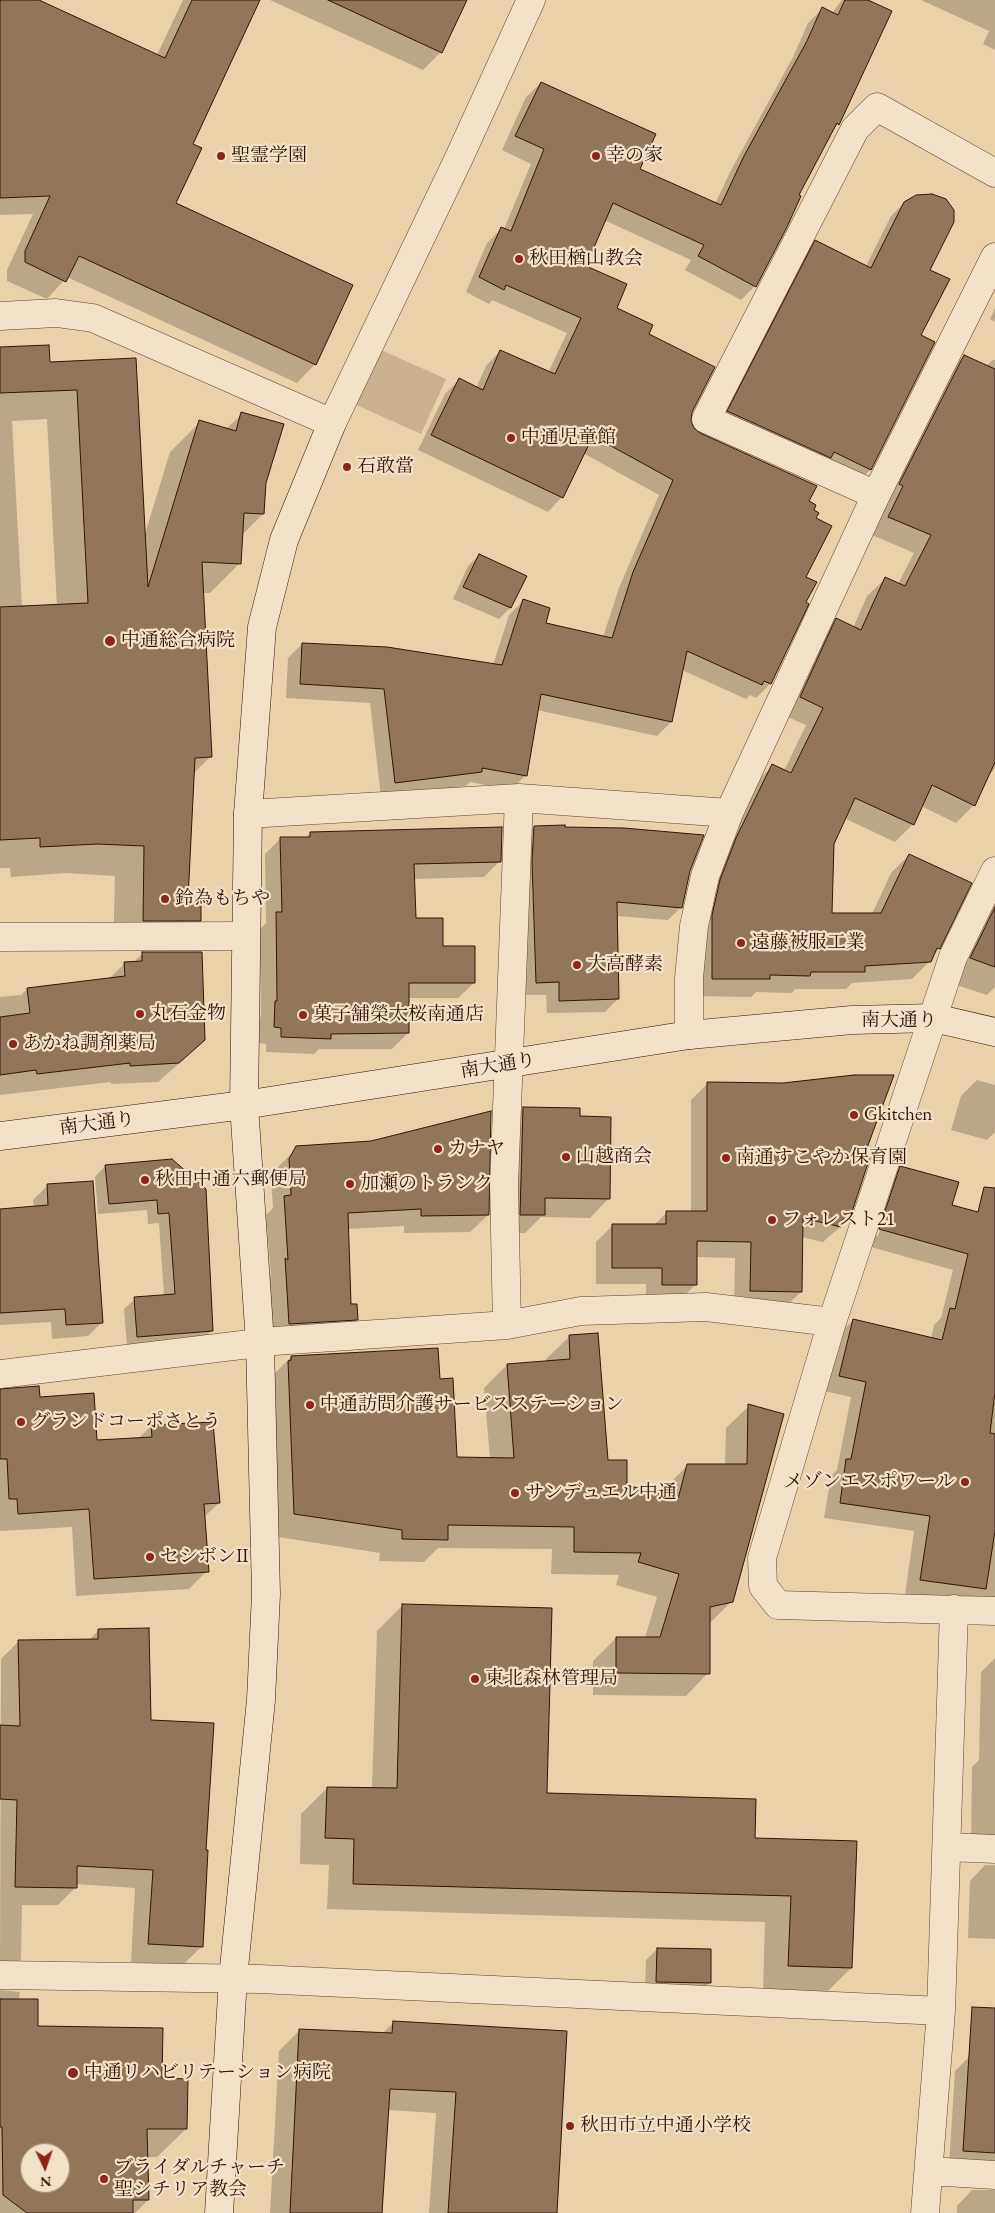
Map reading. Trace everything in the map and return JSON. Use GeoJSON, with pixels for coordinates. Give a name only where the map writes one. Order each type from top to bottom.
{"type":"FeatureCollection","features":[{"type":"Feature","properties":{"kind":"street"},"geometry":{"type":"LineString","coordinates":[[220,2213],[233,1978],[261,1700],[266,1604],[260,1343],[244,1105],[248,814],[262,627],[284,540],[332,423],[458,160],[531,0]]}},
{"type":"Feature","properties":{"kind":"street"},"geometry":{"type":"LineString","coordinates":[[876,496],[706,419],[855,129],[877,107],[995,173]]}},
{"type":"Feature","properties":{"kind":"street"},"geometry":{"type":"LineString","coordinates":[[689,1035],[690,978],[694,926],[705,876],[728,813],[876,496],[995,257]]}},
{"type":"Feature","properties":{"kind":"street"},"geometry":{"type":"LineString","coordinates":[[0,316],[56,313],[94,318],[332,423]]}},
{"type":"Feature","properties":{"kind":"street"},"geometry":{"type":"LineString","coordinates":[[248,814],[519,798],[728,813]]}},
{"type":"Feature","properties":{"kind":"street"},"geometry":{"type":"LineString","coordinates":[[507,1325],[504,1185],[519,798]]}},
{"type":"Feature","properties":{"kind":"street"},"geometry":{"type":"LineString","coordinates":[[995,871],[953,957],[832,1322],[762,1558],[763,1586],[778,1606],[995,1611]]}},
{"type":"Feature","properties":{"kind":"street"},"geometry":{"type":"LineString","coordinates":[[0,936],[245,936]]}},
{"type":"Feature","properties":{"kind":"street","name":"南大通り"},"geometry":{"type":"LineString","coordinates":[[0,1136],[244,1105],[508,1065],[689,1035],[852,1020],[934,1018],[995,1032]]}},
{"type":"Feature","properties":{"kind":"street"},"geometry":{"type":"LineString","coordinates":[[0,1374],[260,1343],[507,1325],[581,1311],[706,1307],[832,1322]]}},
{"type":"Feature","properties":{"kind":"street"},"geometry":{"type":"LineString","coordinates":[[925,2213],[941,2011],[948,1847],[954,1609]]}},
{"type":"Feature","properties":{"kind":"street"},"geometry":{"type":"LineString","coordinates":[[948,1847],[995,1849]]}},
{"type":"Feature","properties":{"kind":"street"},"geometry":{"type":"LineString","coordinates":[[0,1975],[233,1978],[941,2011]]}},
{"type":"Feature","properties":{"kind":"street"},"geometry":{"type":"LineString","coordinates":[[929,2171],[995,2175]]}},
{"type":"Feature","properties":{"kind":"shaded area"},"geometry":{"type":"Polygon","coordinates":[[[379,349],[446,379],[421,434],[354,404],[379,349]]]}},
{"type":"Feature","properties":{"kind":"building"},"geometry":{"type":"Polygon","coordinates":[[[0,0],[39,0],[165,58],[192,0],[260,0],[193,144],[202,148],[176,203],[353,285],[316,365],[79,256],[66,282],[25,262],[25,251],[50,196],[0,198],[0,0]]]}},
{"type":"Feature","properties":{"kind":"building"},"geometry":{"type":"Polygon","coordinates":[[[328,0],[467,0],[442,53],[328,0]]]}},
{"type":"Feature","properties":{"kind":"building"},"geometry":{"type":"Polygon","coordinates":[[[845,0],[868,0],[892,11],[839,125],[837,123],[799,195],[801,196],[787,227],[756,287],[698,256],[704,245],[613,203],[586,266],[627,284],[617,308],[653,325],[649,334],[715,367],[692,412],[691,421],[694,428],[700,433],[817,486],[809,501],[816,505],[814,510],[819,513],[816,518],[832,526],[806,577],[817,582],[806,602],[809,604],[771,684],[764,681],[762,685],[687,651],[672,722],[541,694],[527,776],[482,768],[482,772],[395,783],[384,689],[300,684],[302,643],[387,647],[502,665],[523,599],[550,608],[546,623],[612,638],[633,572],[673,480],[593,436],[563,498],[431,435],[459,378],[483,390],[500,350],[555,374],[581,318],[506,285],[504,290],[479,277],[501,227],[511,231],[544,149],[515,136],[541,82],[656,134],[640,169],[721,205],[744,156],[807,41],[822,7],[838,15],[845,0]]]}},
{"type":"Feature","properties":{"kind":"building"},"geometry":{"type":"Polygon","coordinates":[[[932,194],[946,199],[954,210],[954,222],[930,270],[950,279],[921,335],[935,342],[871,470],[834,452],[831,458],[727,411],[815,240],[871,268],[904,202],[916,195],[932,194]]]}},
{"type":"Feature","properties":{"kind":"building","name":"中通総合病院"},"geometry":{"type":"Polygon","coordinates":[[[49,345],[50,362],[136,358],[148,587],[199,420],[236,431],[241,412],[284,424],[266,483],[264,514],[244,513],[241,564],[202,562],[212,757],[195,758],[188,899],[201,900],[201,921],[143,921],[144,846],[97,844],[40,847],[40,838],[0,840],[0,607],[88,603],[77,390],[0,393],[0,347],[49,345]]]}},
{"type":"Feature","properties":{"kind":"building"},"geometry":{"type":"Polygon","coordinates":[[[964,355],[995,369],[995,762],[975,806],[932,785],[914,825],[855,798],[834,844],[832,913],[881,913],[909,854],[972,883],[940,949],[937,948],[931,962],[865,966],[865,972],[811,972],[810,976],[770,975],[770,979],[712,979],[712,915],[720,880],[736,838],[772,764],[791,773],[823,708],[800,697],[836,618],[861,630],[885,577],[905,586],[931,535],[888,517],[903,486],[899,484],[964,355]]]}},
{"type":"Feature","properties":{"kind":"building"},"geometry":{"type":"Polygon","coordinates":[[[479,554],[527,576],[511,608],[463,587],[479,554]]]}},
{"type":"Feature","properties":{"kind":"building"},"geometry":{"type":"Polygon","coordinates":[[[565,825],[565,827],[624,828],[704,835],[690,871],[682,908],[617,902],[619,999],[559,1001],[559,982],[536,983],[532,861],[534,826],[565,825]]]}},
{"type":"Feature","properties":{"kind":"building"},"geometry":{"type":"Polygon","coordinates":[[[502,827],[501,862],[414,864],[416,918],[443,918],[443,946],[475,946],[475,983],[409,983],[409,1033],[331,1034],[331,1039],[281,1037],[281,1028],[274,1027],[275,1001],[277,1001],[276,912],[282,912],[280,837],[310,837],[310,832],[502,827]]]}},
{"type":"Feature","properties":{"kind":"building"},"geometry":{"type":"Polygon","coordinates":[[[995,907],[995,967],[970,958],[995,907]]]}},
{"type":"Feature","properties":{"kind":"building"},"geometry":{"type":"Polygon","coordinates":[[[142,952],[202,952],[205,1040],[179,1063],[130,1066],[130,1063],[37,1074],[36,1070],[0,1075],[0,1017],[30,1013],[27,988],[125,976],[124,962],[142,961],[142,952]]]}},
{"type":"Feature","properties":{"kind":"building"},"geometry":{"type":"Polygon","coordinates":[[[854,1075],[894,1075],[864,1156],[870,1157],[849,1221],[843,1219],[841,1227],[803,1218],[802,1292],[750,1291],[751,1242],[697,1241],[697,1285],[662,1285],[662,1268],[612,1268],[612,1224],[666,1224],[666,1211],[707,1211],[707,1082],[783,1083],[854,1075]]]}},
{"type":"Feature","properties":{"kind":"building","name":"山越商会"},"geometry":{"type":"Polygon","coordinates":[[[523,1107],[580,1108],[580,1116],[611,1117],[610,1199],[545,1198],[545,1215],[520,1215],[523,1107]]]}},
{"type":"Feature","properties":{"kind":"building"},"geometry":{"type":"Polygon","coordinates":[[[491,1111],[489,1215],[421,1216],[421,1209],[348,1213],[351,1304],[357,1304],[358,1320],[289,1324],[284,1196],[291,1195],[289,1159],[296,1146],[371,1141],[491,1111]]]}},
{"type":"Feature","properties":{"kind":"building"},"geometry":{"type":"Polygon","coordinates":[[[172,1159],[206,1189],[213,1331],[137,1337],[134,1297],[175,1294],[169,1213],[158,1214],[157,1200],[109,1204],[105,1165],[172,1159]]]}},
{"type":"Feature","properties":{"kind":"building"},"geometry":{"type":"Polygon","coordinates":[[[900,1166],[959,1182],[952,1205],[978,1212],[984,1187],[995,1188],[995,1392],[990,1433],[995,1434],[995,1531],[986,1589],[920,1580],[930,1516],[840,1503],[846,1459],[851,1459],[866,1382],[839,1376],[853,1319],[942,1340],[950,1308],[955,1309],[968,1254],[879,1229],[900,1166]]]}},
{"type":"Feature","properties":{"kind":"building"},"geometry":{"type":"Polygon","coordinates":[[[93,1181],[103,1323],[66,1325],[65,1309],[0,1313],[0,1209],[48,1205],[47,1184],[93,1181]]]}},
{"type":"Feature","properties":{"kind":"building"},"geometry":{"type":"Polygon","coordinates":[[[598,1333],[608,1460],[627,1460],[627,1485],[678,1499],[687,1464],[747,1464],[748,1404],[784,1414],[733,1602],[710,1607],[710,1674],[616,1673],[616,1637],[660,1637],[679,1574],[638,1562],[641,1553],[574,1552],[574,1527],[448,1525],[448,1540],[402,1539],[402,1530],[294,1514],[288,1361],[291,1360],[291,1356],[438,1348],[440,1379],[453,1378],[457,1457],[514,1458],[507,1364],[570,1359],[569,1335],[598,1333]]]}},
{"type":"Feature","properties":{"kind":"building"},"geometry":{"type":"Polygon","coordinates":[[[39,1386],[40,1397],[94,1393],[97,1440],[152,1437],[151,1425],[213,1422],[220,1503],[204,1504],[209,1572],[94,1579],[89,1509],[18,1514],[17,1499],[9,1499],[7,1459],[0,1459],[0,1389],[39,1386]]]}},
{"type":"Feature","properties":{"kind":"building","name":"東北森林管理局"},"geometry":{"type":"Polygon","coordinates":[[[402,1604],[552,1608],[547,1793],[756,1799],[755,1838],[857,1841],[852,1968],[788,1966],[791,1896],[353,1884],[354,1839],[325,1838],[327,1787],[397,1788],[402,1604]]]}},
{"type":"Feature","properties":{"kind":"building"},"geometry":{"type":"Polygon","coordinates":[[[149,1628],[151,1720],[214,1723],[206,1850],[208,1850],[203,1947],[148,1944],[153,1870],[77,1866],[77,1888],[15,1887],[17,1800],[0,1799],[0,1725],[20,1726],[18,1640],[98,1639],[98,1629],[149,1628]]]}},
{"type":"Feature","properties":{"kind":"building"},"geometry":{"type":"Polygon","coordinates":[[[657,1948],[711,1949],[711,1983],[656,1982],[657,1948]]]}},
{"type":"Feature","properties":{"kind":"building"},"geometry":{"type":"Polygon","coordinates":[[[0,1999],[38,1999],[38,2026],[163,2028],[162,2078],[188,2079],[187,2129],[147,2129],[149,2200],[133,2200],[133,2213],[27,2213],[3,2195],[2,2127],[0,2127],[0,1999]]]}},
{"type":"Feature","properties":{"kind":"building"},"geometry":{"type":"Polygon","coordinates":[[[972,2007],[995,2008],[995,2153],[963,2151],[972,2007]]]}},
{"type":"Feature","properties":{"kind":"building"},"geometry":{"type":"Polygon","coordinates":[[[393,2021],[567,2031],[557,2213],[448,2213],[456,2092],[390,2089],[382,2213],[290,2213],[299,2029],[392,2033],[393,2021]]]}},
{"type":"Feature","properties":{"kind":"place","name":"聖霊学園"},"geometry":{"type":"Point","coordinates":[221,156]}},
{"type":"Feature","properties":{"kind":"place","name":"幸の家"},"geometry":{"type":"Point","coordinates":[596,156]}},
{"type":"Feature","properties":{"kind":"place","name":"秋田楢山教会"},"geometry":{"type":"Point","coordinates":[519,259]}},
{"type":"Feature","properties":{"kind":"place","name":"中通児童館"},"geometry":{"type":"Point","coordinates":[511,438]}},
{"type":"Feature","properties":{"kind":"place","name":"石敢當"},"geometry":{"type":"Point","coordinates":[347,467]}},
{"type":"Feature","properties":{"kind":"place","name":"中通総合病院"},"geometry":{"type":"Point","coordinates":[110,641]}},
{"type":"Feature","properties":{"kind":"place","name":"鈴為もちや"},"geometry":{"type":"Point","coordinates":[165,899]}},
{"type":"Feature","properties":{"kind":"place","name":"遠藤被服工業"},"geometry":{"type":"Point","coordinates":[741,943]}},
{"type":"Feature","properties":{"kind":"place","name":"大高酵素"},"geometry":{"type":"Point","coordinates":[577,965]}},
{"type":"Feature","properties":{"kind":"place","name":"丸石金物"},"geometry":{"type":"Point","coordinates":[140,1014]}},
{"type":"Feature","properties":{"kind":"place","name":"菓子舗榮太桜南通店"},"geometry":{"type":"Point","coordinates":[303,1015]}},
{"type":"Feature","properties":{"kind":"place","name":"あかね調剤薬局"},"geometry":{"type":"Point","coordinates":[13,1044]}},
{"type":"Feature","properties":{"kind":"place","name":"Gkitchen"},"geometry":{"type":"Point","coordinates":[854,1115]}},
{"type":"Feature","properties":{"kind":"place","name":"カナヤ"},"geometry":{"type":"Point","coordinates":[438,1149]}},
{"type":"Feature","properties":{"kind":"place","name":"山越商会"},"geometry":{"type":"Point","coordinates":[566,1157]}},
{"type":"Feature","properties":{"kind":"place","name":"南通すこやか保育園"},"geometry":{"type":"Point","coordinates":[726,1158]}},
{"type":"Feature","properties":{"kind":"place","name":"秋田中通六郵便局"},"geometry":{"type":"Point","coordinates":[145,1180]}},
{"type":"Feature","properties":{"kind":"place","name":"加瀬のトランク"},"geometry":{"type":"Point","coordinates":[350,1184]}},
{"type":"Feature","properties":{"kind":"place","name":"フォレスト21"},"geometry":{"type":"Point","coordinates":[772,1220]}},
{"type":"Feature","properties":{"kind":"place","name":"中通訪問介護サービスステーション"},"geometry":{"type":"Point","coordinates":[310,1405]}},
{"type":"Feature","properties":{"kind":"place","name":"グランドコーポさとう"},"geometry":{"type":"Point","coordinates":[21,1422]}},
{"type":"Feature","properties":{"kind":"place","name":"メゾンエスポワール"},"geometry":{"type":"Point","coordinates":[965,1482]}},
{"type":"Feature","properties":{"kind":"place","name":"サンデュエル中通"},"geometry":{"type":"Point","coordinates":[515,1493]}},
{"type":"Feature","properties":{"kind":"place","name":"セシボンⅡ"},"geometry":{"type":"Point","coordinates":[150,1557]}},
{"type":"Feature","properties":{"kind":"place","name":"東北森林管理局"},"geometry":{"type":"Point","coordinates":[475,1679]}},
{"type":"Feature","properties":{"kind":"place","name":"中通リハビリテーション病院"},"geometry":{"type":"Point","coordinates":[73,2073]}},
{"type":"Feature","properties":{"kind":"place","name":"秋田市立中通小学校"},"geometry":{"type":"Point","coordinates":[570,2126]}},
{"type":"Feature","properties":{"kind":"place","name":"ブライダルチャーチ 聖シチリア教会"},"geometry":{"type":"Point","coordinates":[104,2179]}}]}
